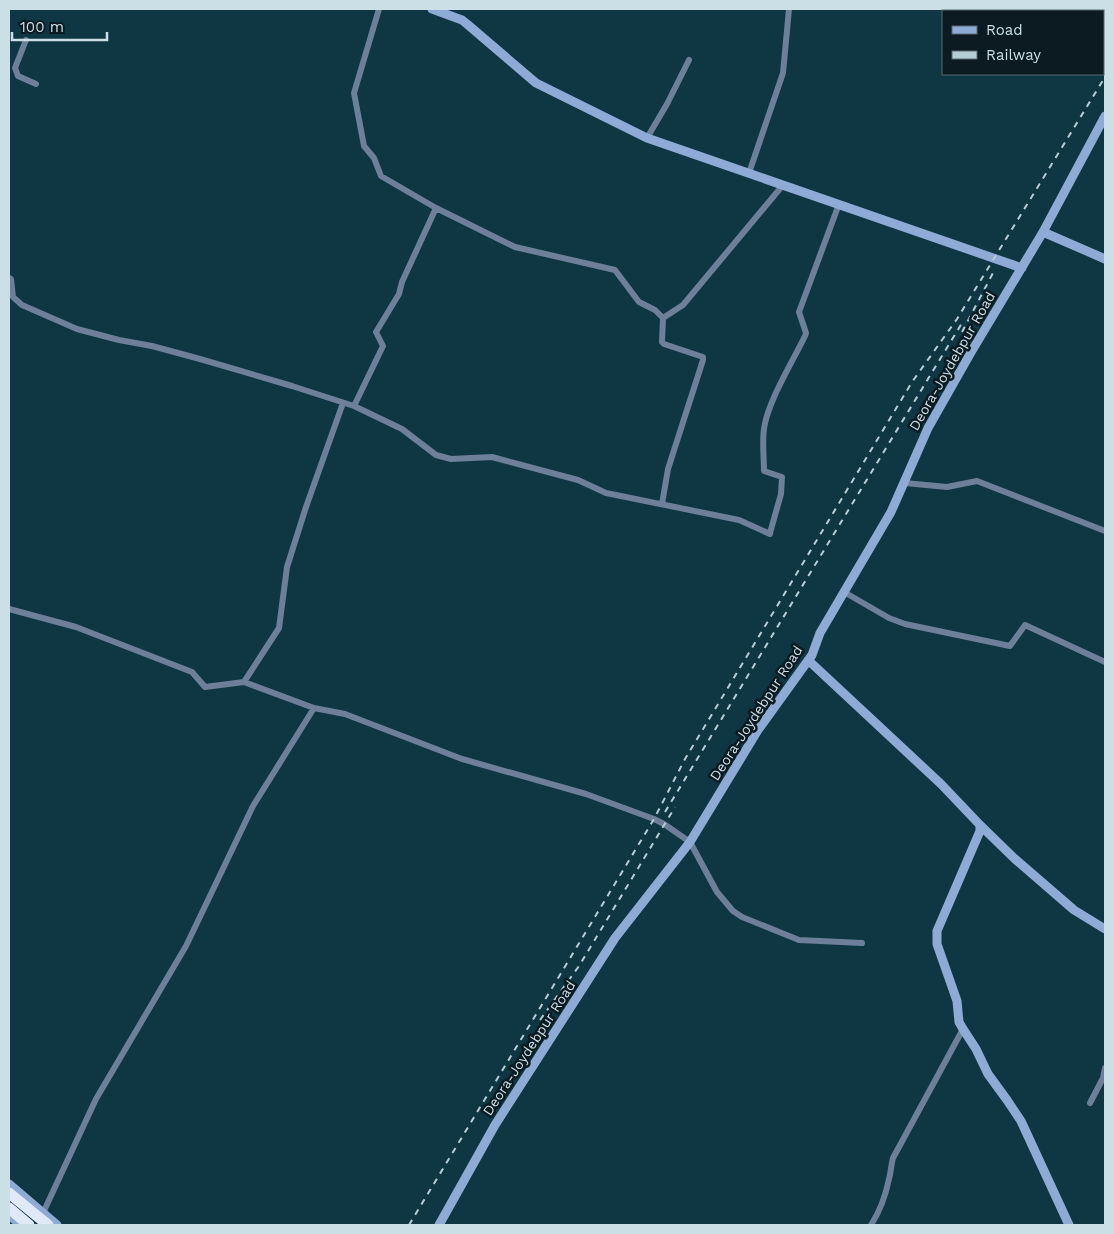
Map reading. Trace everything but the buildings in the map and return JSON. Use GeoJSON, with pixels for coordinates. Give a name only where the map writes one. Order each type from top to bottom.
{"type":"FeatureCollection","features":[{"type":"Feature","properties":{"kind":"highway"},"geometry":{"type":"LineString","coordinates":[[9,1193],[48,1225]]}},
{"type":"Feature","properties":{"kind":"highway"},"geometry":{"type":"LineString","coordinates":[[9,1208],[29,1225]]}},
{"type":"Feature","properties":{"kind":"street"},"geometry":{"type":"LineString","coordinates":[[379,9],[354,91],[364,146],[374,158],[381,176],[436,208],[516,247],[615,270],[639,302],[655,310],[663,318],[662,342],[664,344],[701,355],[703,360],[668,469],[662,504]]}},
{"type":"Feature","properties":{"kind":"street"},"geometry":{"type":"LineString","coordinates":[[432,9],[462,20],[536,83],[647,138],[1022,268]]}},
{"type":"Feature","properties":{"kind":"street"},"geometry":{"type":"LineString","coordinates":[[749,173],[784,71],[789,9]]}},
{"type":"Feature","properties":{"kind":"street"},"geometry":{"type":"LineString","coordinates":[[26,40],[12,67],[18,76],[36,84]]}},
{"type":"Feature","properties":{"kind":"street"},"geometry":{"type":"LineString","coordinates":[[647,138],[689,60]]}},
{"type":"Feature","properties":{"kind":"street","name":"Deora-Joydebpur Road"},"geometry":{"type":"LineString","coordinates":[[438,1225],[495,1126],[615,938],[690,842],[758,730],[808,660],[820,633],[891,512],[928,428],[974,346],[1043,232],[1105,116]]}},
{"type":"Feature","properties":{"kind":"street"},"geometry":{"type":"LineString","coordinates":[[663,318],[683,305],[783,185]]}},
{"type":"Feature","properties":{"kind":"street"},"geometry":{"type":"LineString","coordinates":[[9,278],[11,279],[13,297],[22,305],[77,329],[190,356],[354,406],[402,429],[436,455],[451,459],[492,457],[578,480],[606,493],[739,520],[770,533],[781,494],[782,477],[764,471],[764,425],[769,410],[806,333],[799,312],[839,204]]}},
{"type":"Feature","properties":{"kind":"street"},"geometry":{"type":"LineString","coordinates":[[354,406],[383,346],[376,332],[399,294],[402,282],[436,208]]}},
{"type":"Feature","properties":{"kind":"street"},"geometry":{"type":"LineString","coordinates":[[1043,232],[1105,259]]}},
{"type":"Feature","properties":{"kind":"street"},"geometry":{"type":"LineString","coordinates":[[244,682],[279,628],[286,567],[343,403]]}},
{"type":"Feature","properties":{"kind":"street"},"geometry":{"type":"LineString","coordinates":[[904,483],[947,487],[977,481],[1105,531]]}},
{"type":"Feature","properties":{"kind":"street"},"geometry":{"type":"LineString","coordinates":[[844,592],[889,618],[905,624],[1010,646],[1025,625],[1105,662]]}},
{"type":"Feature","properties":{"kind":"street"},"geometry":{"type":"LineString","coordinates":[[9,609],[76,627],[192,672],[205,687],[244,682],[314,708],[345,714],[462,759],[586,794],[654,819],[690,842],[717,892],[733,911],[742,917],[799,940],[862,944]]}},
{"type":"Feature","properties":{"kind":"street"},"geometry":{"type":"LineString","coordinates":[[808,660],[941,784],[980,826],[1050,890],[1074,910],[1105,929]]}},
{"type":"Feature","properties":{"kind":"street"},"geometry":{"type":"LineString","coordinates":[[43,1213],[96,1099],[186,946],[253,806],[314,708]]}},
{"type":"Feature","properties":{"kind":"street"},"geometry":{"type":"LineString","coordinates":[[980,826],[980,831],[936,936],[940,955],[958,1002],[959,1022],[976,1049],[988,1074],[1018,1117],[1069,1225]]}},
{"type":"Feature","properties":{"kind":"street"},"geometry":{"type":"LineString","coordinates":[[871,1225],[881,1206],[890,1178],[890,1167],[893,1158],[963,1030]]}},
{"type":"Feature","properties":{"kind":"street"},"geometry":{"type":"LineString","coordinates":[[1090,1103],[1103,1078],[1105,1068]]}},
{"type":"Feature","properties":{"kind":"street"},"geometry":{"type":"LineString","coordinates":[[9,1184],[56,1225]]}},
{"type":"Feature","properties":{"kind":"street"},"geometry":{"type":"LineString","coordinates":[[9,1215],[20,1225]]}},
{"type":"Feature","properties":{"kind":"railway"},"geometry":{"type":"LineString","coordinates":[[409,1225],[654,819],[685,759],[912,382],[957,319],[1105,77]]}},
{"type":"Feature","properties":{"kind":"railway"},"geometry":{"type":"LineString","coordinates":[[962,332],[993,273]]}},
{"type":"Feature","properties":{"kind":"railway"},"geometry":{"type":"LineString","coordinates":[[665,812],[962,323]]}},
{"type":"Feature","properties":{"kind":"railway"},"geometry":{"type":"LineString","coordinates":[[540,1020],[579,966],[675,807]]}}]}
